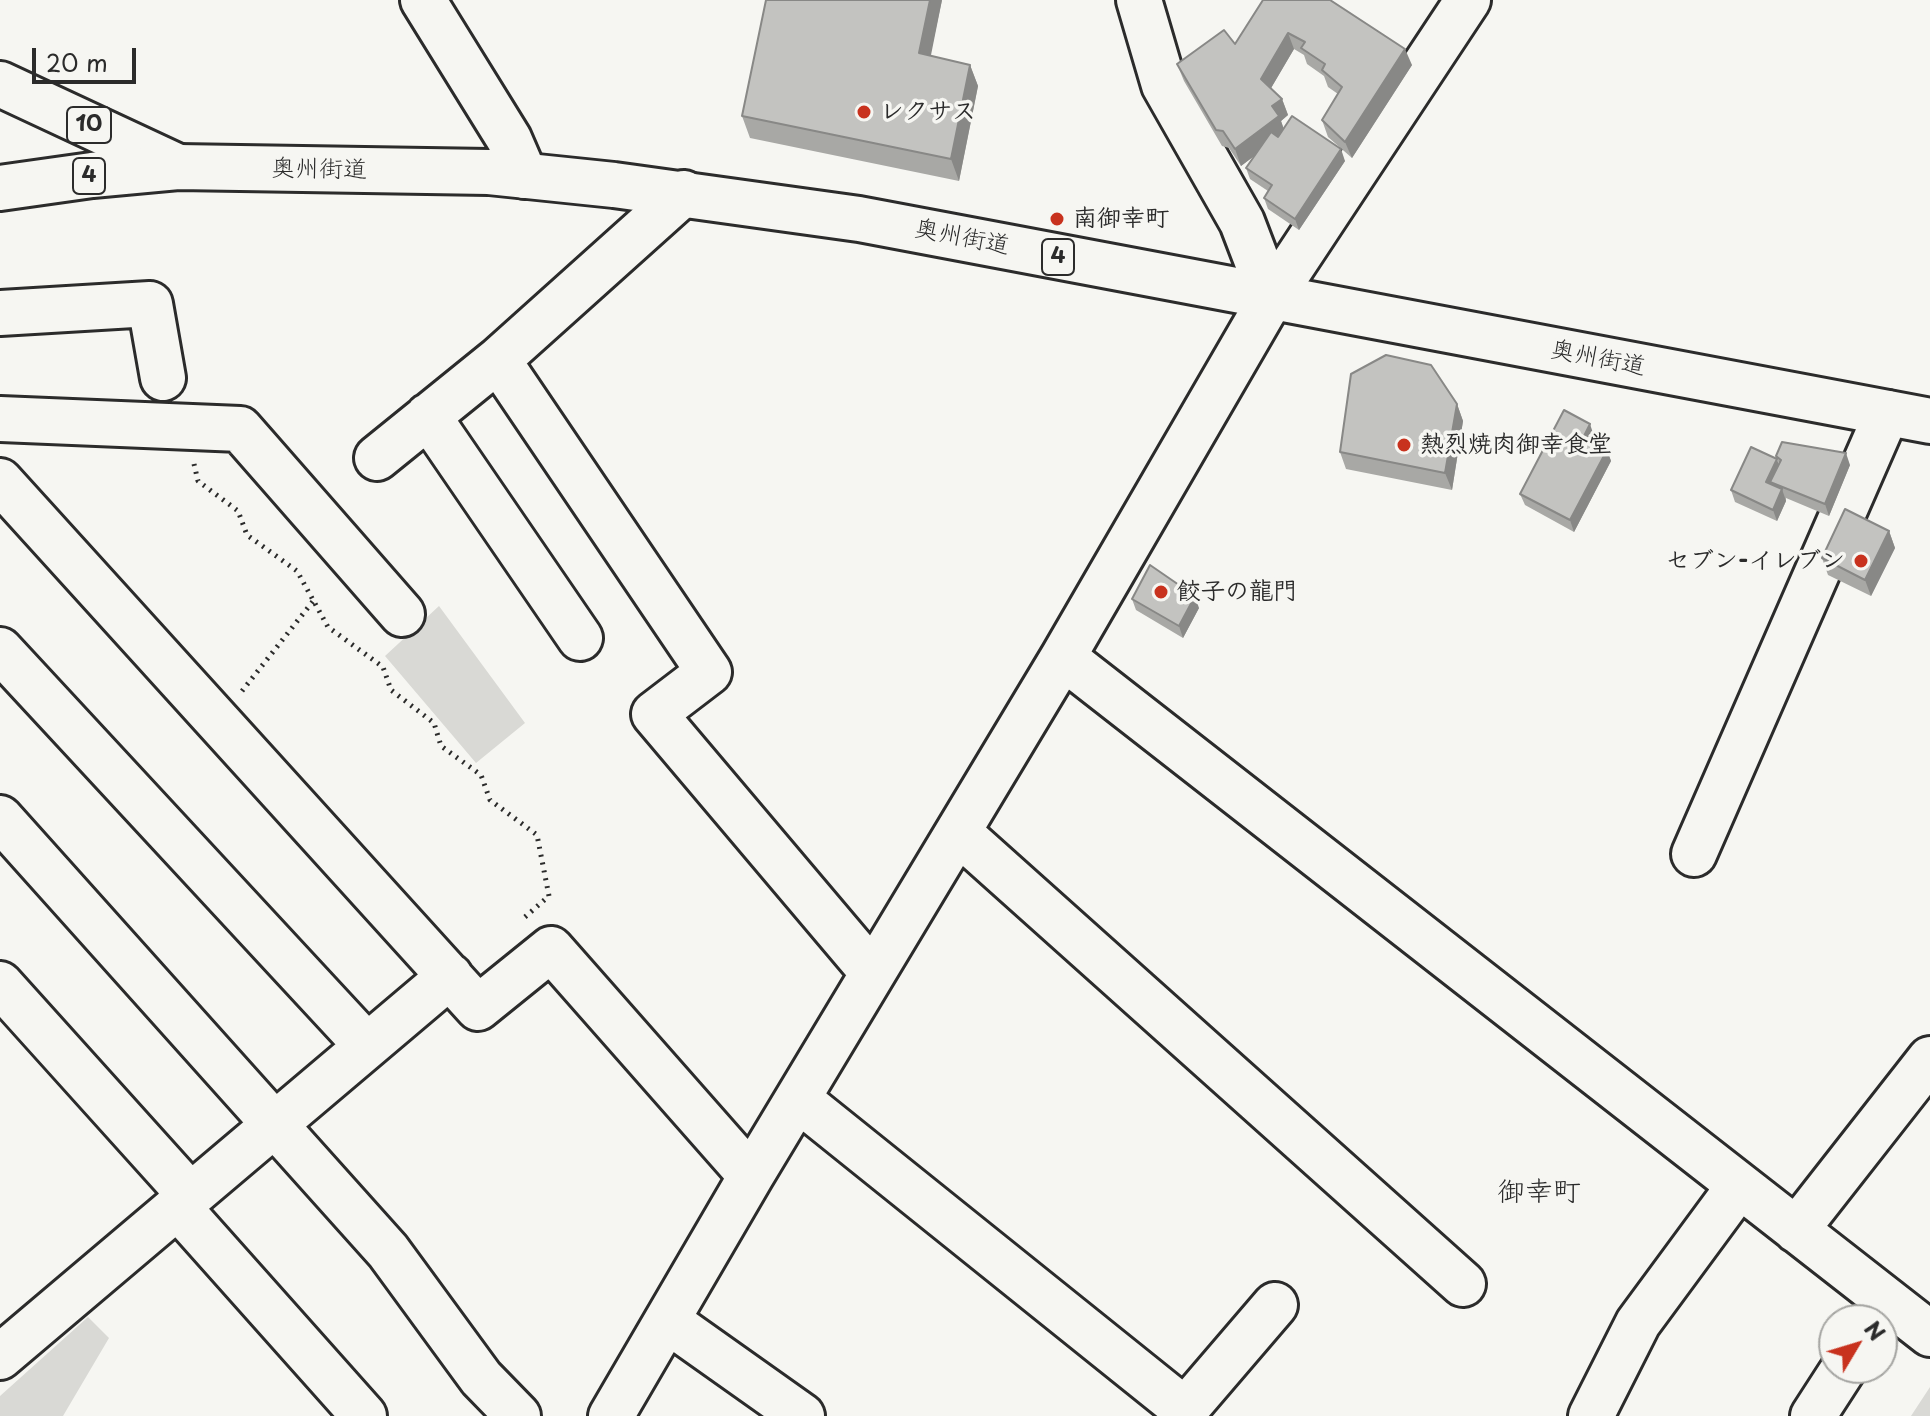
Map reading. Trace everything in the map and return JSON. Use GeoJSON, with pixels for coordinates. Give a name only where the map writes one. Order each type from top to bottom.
{"type":"FeatureCollection","features":[{"type":"Feature","properties":{"kind":"main road"},"geometry":{"type":"LineString","coordinates":[[423,0],[509,139],[525,176]]}},
{"type":"Feature","properties":{"kind":"main road"},"geometry":{"type":"LineString","coordinates":[[1139,0],[1164,85],[1242,222],[1271,298]]}},
{"type":"Feature","properties":{"kind":"main road"},"geometry":{"type":"LineString","coordinates":[[611,1416],[751,1176],[1063,657],[1271,298],[1468,0]]}},
{"type":"Feature","properties":{"kind":"main road","name":"奥州街道"},"geometry":{"type":"LineString","coordinates":[[0,84],[178,167],[489,172],[684,193],[859,219],[1930,421]]}},
{"type":"Feature","properties":{"kind":"main road","name":"4"},"geometry":{"type":"LineString","coordinates":[[0,188],[178,167]]}},
{"type":"Feature","properties":{"kind":"main road"},"geometry":{"type":"LineString","coordinates":[[377,458],[498,360],[684,193]]}},
{"type":"Feature","properties":{"kind":"main road"},"geometry":{"type":"LineString","coordinates":[[0,313],[150,304],[163,378]]}},
{"type":"Feature","properties":{"kind":"main road"},"geometry":{"type":"LineString","coordinates":[[498,360],[709,672],[654,714],[873,973]]}},
{"type":"Feature","properties":{"kind":"main road"},"geometry":{"type":"LineString","coordinates":[[1694,854],[1887,413]]}},
{"type":"Feature","properties":{"kind":"main road"},"geometry":{"type":"LineString","coordinates":[[428,416],[580,638]]}},
{"type":"Feature","properties":{"kind":"main road"},"geometry":{"type":"LineString","coordinates":[[0,419],[240,429],[402,614]]}},
{"type":"Feature","properties":{"kind":"main road"},"geometry":{"type":"LineString","coordinates":[[0,481],[478,1008],[551,949],[751,1176]]}},
{"type":"Feature","properties":{"kind":"main road"},"geometry":{"type":"LineString","coordinates":[[0,650],[367,1046]]}},
{"type":"Feature","properties":{"kind":"main road"},"geometry":{"type":"LineString","coordinates":[[1063,657],[1908,1318]]}},
{"type":"Feature","properties":{"kind":"main road"},"geometry":{"type":"LineString","coordinates":[[0,818],[388,1251],[481,1378],[518,1416]]}},
{"type":"Feature","properties":{"kind":"main road"},"geometry":{"type":"LineString","coordinates":[[958,832],[1463,1284]]}},
{"type":"Feature","properties":{"kind":"main road"},"geometry":{"type":"LineString","coordinates":[[0,1357],[450,976]]}},
{"type":"Feature","properties":{"kind":"main road"},"geometry":{"type":"LineString","coordinates":[[0,984],[364,1416]]}},
{"type":"Feature","properties":{"kind":"main road"},"geometry":{"type":"LineString","coordinates":[[1796,1230],[1930,1059]]}},
{"type":"Feature","properties":{"kind":"main road"},"geometry":{"type":"LineString","coordinates":[[798,1099],[1185,1410],[1275,1305]]}},
{"type":"Feature","properties":{"kind":"main road"},"geometry":{"type":"LineString","coordinates":[[1591,1416],[1638,1323],[1739,1186]]}},
{"type":"Feature","properties":{"kind":"main road"},"geometry":{"type":"LineString","coordinates":[[668,1321],[802,1416]]}},
{"type":"Feature","properties":{"kind":"main road"},"geometry":{"type":"LineString","coordinates":[[1813,1416],[1834,1384]]}},
{"type":"Feature","properties":{"kind":"path"},"geometry":{"type":"LineString","coordinates":[[149,425],[193,459],[198,481],[238,511],[247,535],[297,571],[328,627],[383,667],[391,690],[434,723],[441,746],[481,775],[490,800],[537,835],[549,896],[517,924]]}},
{"type":"Feature","properties":{"kind":"path"},"geometry":{"type":"LineString","coordinates":[[236,699],[314,600]]}},
{"type":"Feature","properties":{"kind":"shaded area"},"geometry":{"type":"Polygon","coordinates":[[[439,606],[525,723],[476,763],[385,656],[439,606]]]}},
{"type":"Feature","properties":{"kind":"shaded area"},"geometry":{"type":"Polygon","coordinates":[[[88,1317],[109,1338],[63,1416],[0,1416],[0,1396],[88,1317]]]}},
{"type":"Feature","properties":{"kind":"shaded area"},"geometry":{"type":"Polygon","coordinates":[[[1930,1387],[1930,1416],[1911,1416],[1930,1387]]]}},
{"type":"Feature","properties":{"kind":"building","name":"レクサス"},"geometry":{"type":"Polygon","coordinates":[[[766,0],[930,0],[919,53],[970,65],[951,159],[742,116],[766,0]]]}},
{"type":"Feature","properties":{"kind":"building"},"geometry":{"type":"Polygon","coordinates":[[[1263,0],[1330,0],[1405,49],[1345,142],[1322,120],[1342,87],[1322,70],[1325,64],[1301,48],[1305,42],[1288,33],[1261,79],[1282,99],[1272,106],[1279,116],[1235,149],[1223,131],[1216,130],[1177,64],[1224,30],[1235,44],[1263,0]]]}},
{"type":"Feature","properties":{"kind":"building"},"geometry":{"type":"Polygon","coordinates":[[[1292,116],[1341,149],[1295,219],[1264,198],[1272,185],[1246,168],[1271,132],[1278,137],[1292,116]]]}},
{"type":"Feature","properties":{"kind":"building","name":"熱烈焼肉御幸食堂"},"geometry":{"type":"Polygon","coordinates":[[[1386,355],[1431,365],[1457,404],[1445,473],[1340,452],[1351,374],[1386,355]]]}},
{"type":"Feature","properties":{"kind":"building"},"geometry":{"type":"Polygon","coordinates":[[[1564,410],[1590,424],[1583,438],[1607,450],[1570,520],[1520,494],[1564,410]]]}},
{"type":"Feature","properties":{"kind":"building"},"geometry":{"type":"Polygon","coordinates":[[[1782,442],[1846,453],[1825,504],[1770,482],[1781,460],[1776,456],[1782,442]]]}},
{"type":"Feature","properties":{"kind":"building"},"geometry":{"type":"Polygon","coordinates":[[[1751,447],[1777,459],[1766,482],[1782,489],[1773,510],[1731,490],[1751,447]]]}},
{"type":"Feature","properties":{"kind":"building"},"geometry":{"type":"Polygon","coordinates":[[[1845,509],[1889,531],[1865,580],[1822,558],[1845,509]]]}},
{"type":"Feature","properties":{"kind":"building","name":"餃子の龍門"},"geometry":{"type":"Polygon","coordinates":[[[1150,565],[1195,596],[1179,626],[1132,599],[1150,565]]]}},
{"type":"Feature","properties":{"kind":"place","name":"レクサス"},"geometry":{"type":"Point","coordinates":[864,112]}},
{"type":"Feature","properties":{"kind":"place","name":"南御幸町"},"geometry":{"type":"Point","coordinates":[1057,219]}},
{"type":"Feature","properties":{"kind":"place","name":"熱烈焼肉御幸食堂"},"geometry":{"type":"Point","coordinates":[1404,445]}},
{"type":"Feature","properties":{"kind":"place","name":"セブン-イレブン"},"geometry":{"type":"Point","coordinates":[1861,561]}},
{"type":"Feature","properties":{"kind":"place","name":"餃子の龍門"},"geometry":{"type":"Point","coordinates":[1161,592]}},
{"type":"Feature","properties":{"kind":"district","name":"御幸町"},"geometry":{"type":"Point","coordinates":[1539,1193]}}]}
